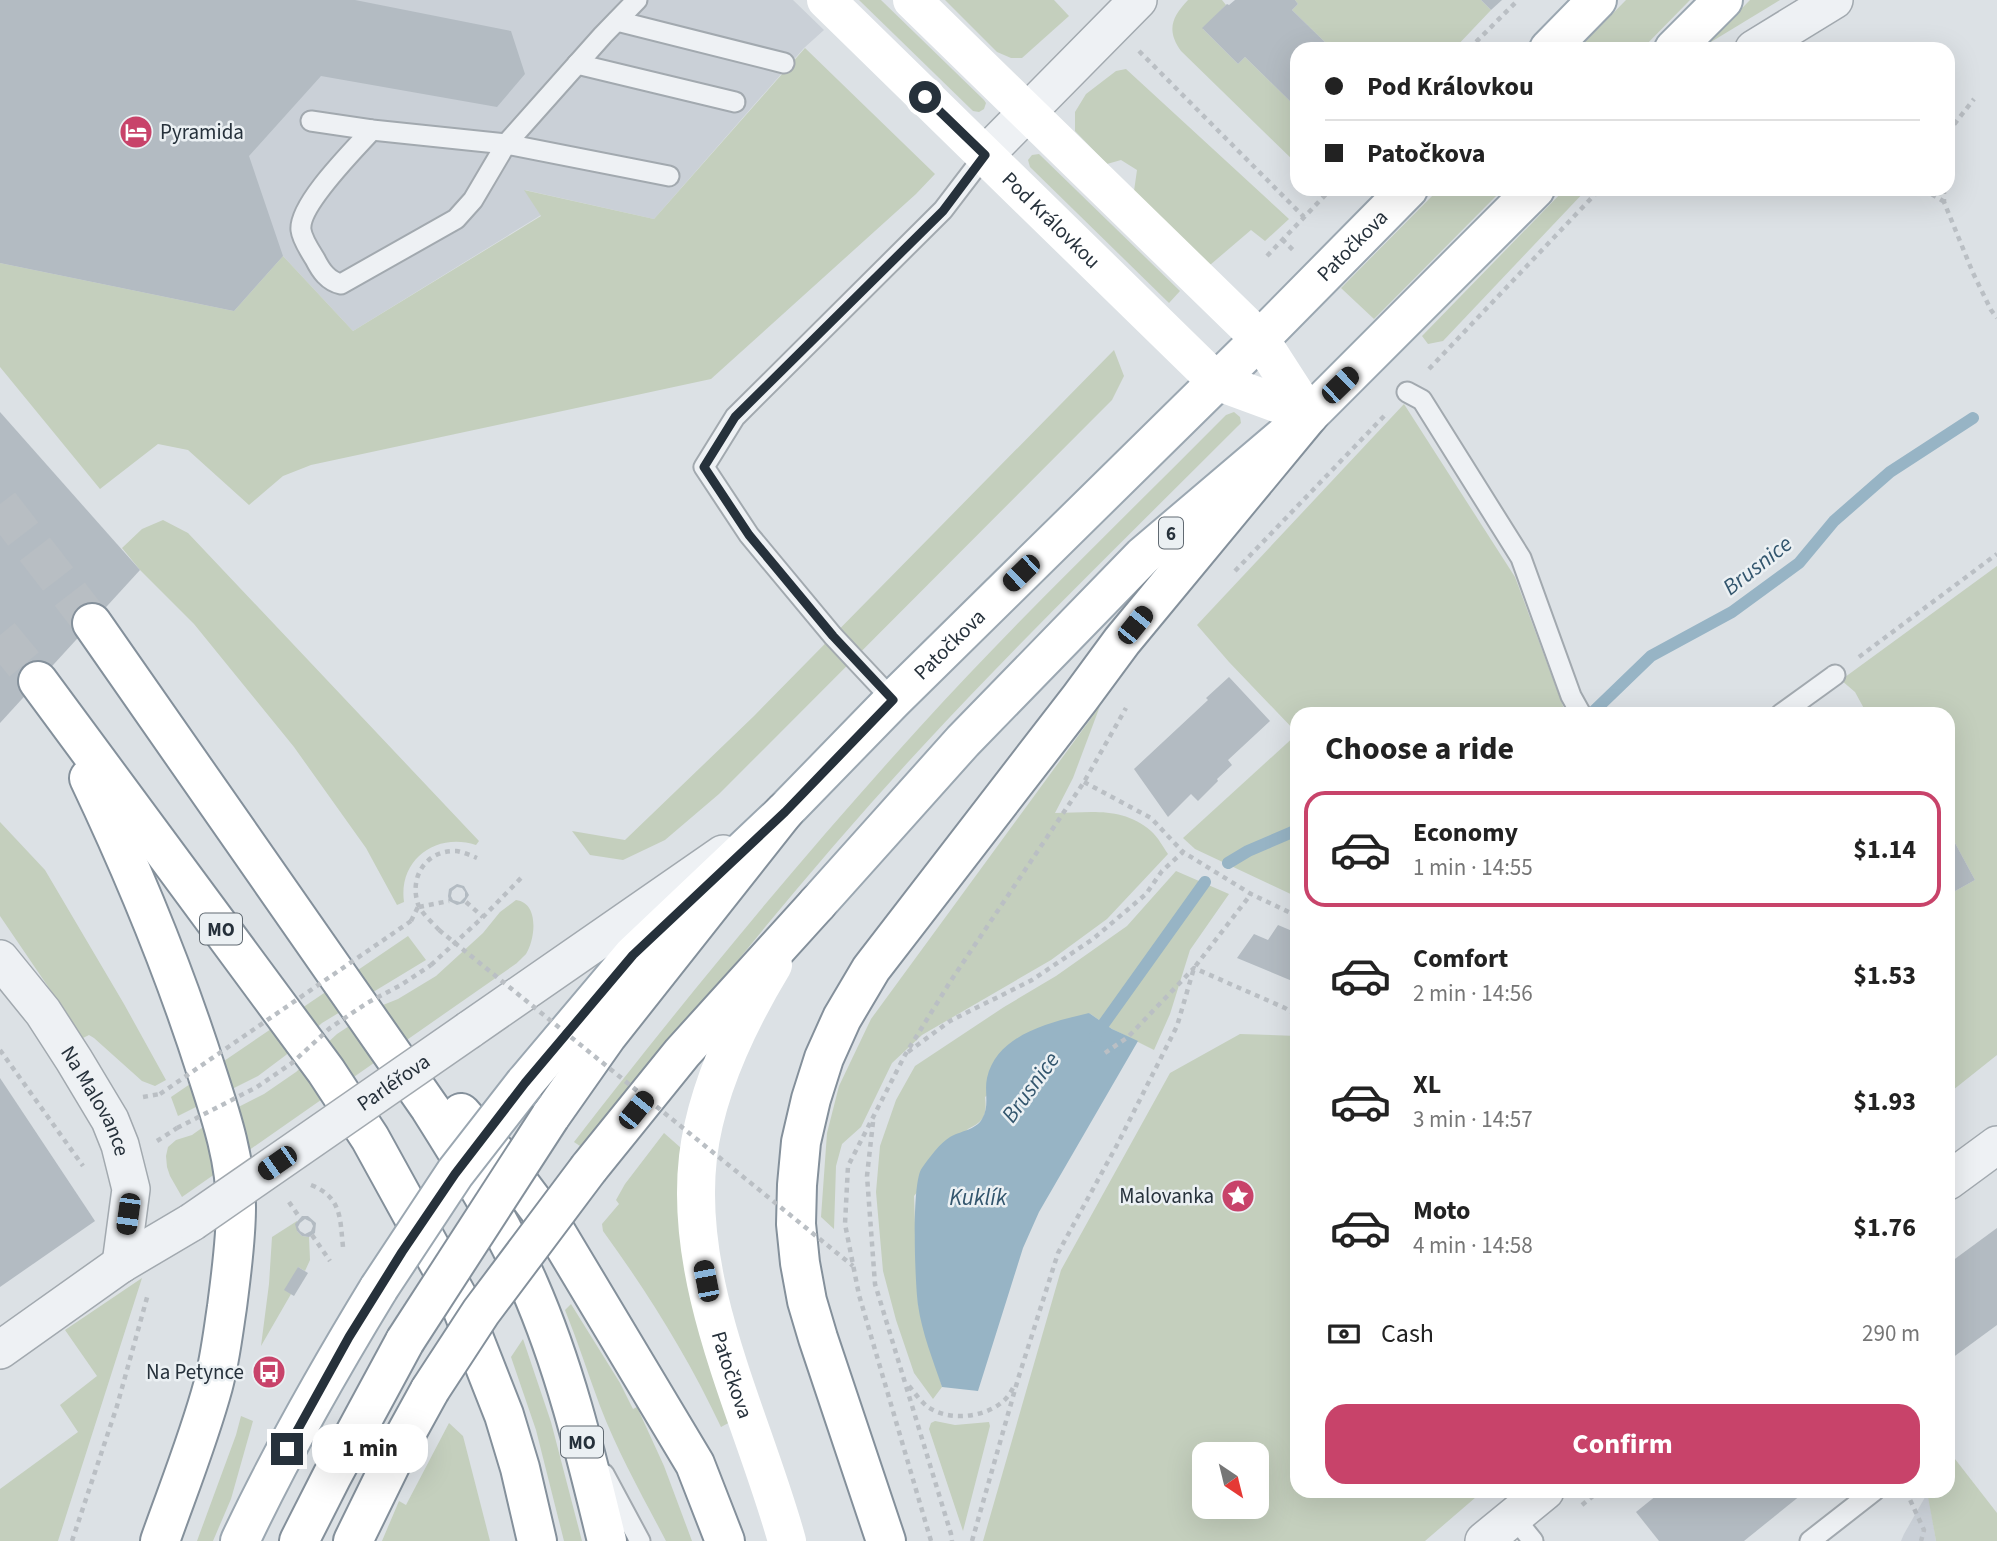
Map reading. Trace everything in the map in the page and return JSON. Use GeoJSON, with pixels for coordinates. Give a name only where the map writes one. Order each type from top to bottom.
{"type":"FeatureCollection","features":[{"type":"Feature","properties":{"kind":"main road","name":"Pod Královkou"},"geometry":{"type":"LineString","coordinates":[[826,0],[1216,381]]}},
{"type":"Feature","properties":{"kind":"main road"},"geometry":{"type":"LineString","coordinates":[[912,0],[1260,339],[1309,415]]}},
{"type":"Feature","properties":{"kind":"main road"},"geometry":{"type":"LineString","coordinates":[[1556,42],[1597,0]]}},
{"type":"Feature","properties":{"kind":"main road"},"geometry":{"type":"LineString","coordinates":[[1681,42],[1723,0]]}},
{"type":"Feature","properties":{"kind":"main road","name":"Patočkova"},"geometry":{"type":"LineString","coordinates":[[240,1541],[349,1337],[455,1174],[525,1083],[633,955],[785,812],[893,700],[1260,339],[1401,196]]}},
{"type":"Feature","properties":{"kind":"main road","name":"Patočkova"},"geometry":{"type":"LineString","coordinates":[[786,1531],[720,1336],[709,1297],[698,1233],[698,1156],[706,1115],[748,1008],[774,964],[817,904],[956,749],[1143,556],[1309,415],[1528,196]]}},
{"type":"Feature","properties":{"kind":"main road"},"geometry":{"type":"LineString","coordinates":[[1216,381],[1309,415]]}},
{"type":"Feature","properties":{"kind":"main road"},"geometry":{"type":"LineString","coordinates":[[886,1541],[818,1338],[800,1263],[796,1224],[801,1142],[824,1058],[842,1018],[871,968],[1122,641],[1309,415]]}},
{"type":"Feature","properties":{"kind":"main road","name":"MO"},"geometry":{"type":"LineString","coordinates":[[92,623],[430,1108],[475,1179],[530,1286],[553,1344],[577,1422],[607,1541]]}},
{"type":"Feature","properties":{"kind":"main road","name":"MO"},"geometry":{"type":"LineString","coordinates":[[160,1541],[214,1382],[230,1285],[235,1235],[233,1175],[225,1129],[193,1027],[160,938],[123,850],[82,764],[37,681],[326,1071],[370,1138],[463,1310],[504,1415],[537,1541]]}},
{"type":"Feature","properties":{"kind":"main road"},"geometry":{"type":"LineString","coordinates":[[299,1541],[405,1342],[550,1117],[607,1036],[785,812]]}},
{"type":"Feature","properties":{"kind":"main road"},"geometry":{"type":"LineString","coordinates":[[353,1541],[430,1390],[481,1312],[590,1167],[682,1053],[817,904]]}},
{"type":"Feature","properties":{"kind":"main road"},"geometry":{"type":"LineString","coordinates":[[329,964],[498,1154],[556,1232],[695,1464],[724,1541]]}},
{"type":"Feature","properties":{"kind":"street"},"geometry":{"type":"LineString","coordinates":[[985,155],[1138,0]]}},
{"type":"Feature","properties":{"kind":"street"},"geometry":{"type":"LineString","coordinates":[[1765,42],[1834,0]]}},
{"type":"Feature","properties":{"kind":"street","name":"Parléřova"},"geometry":{"type":"LineString","coordinates":[[0,1350],[121,1264],[192,1222],[785,812]]}},
{"type":"Feature","properties":{"kind":"street","name":"Na Malovance"},"geometry":{"type":"LineString","coordinates":[[0,959],[43,1012],[68,1050],[110,1120],[120,1145],[131,1189],[121,1264]]}},
{"type":"Feature","properties":{"kind":"street"},"geometry":{"type":"LineString","coordinates":[[1955,1176],[1997,1145]]}},
{"type":"Feature","properties":{"kind":"street"},"geometry":{"type":"LineString","coordinates":[[1484,1541],[1523,1529],[1541,1498]]}},
{"type":"Feature","properties":{"kind":"lane"},"geometry":{"type":"LineString","coordinates":[[372,130],[324,184],[304,213],[301,230],[315,261],[325,275],[333,282],[341,284],[456,219],[473,200],[506,144],[637,0]]}},
{"type":"Feature","properties":{"kind":"lane"},"geometry":{"type":"LineString","coordinates":[[617,20],[785,63]]}},
{"type":"Feature","properties":{"kind":"lane"},"geometry":{"type":"LineString","coordinates":[[577,64],[735,102]]}},
{"type":"Feature","properties":{"kind":"lane"},"geometry":{"type":"LineString","coordinates":[[311,121],[506,144],[669,176]]}},
{"type":"Feature","properties":{"kind":"lane"},"geometry":{"type":"LineString","coordinates":[[893,700],[833,636],[749,535],[704,467],[735,417],[943,211],[985,155]]}},
{"type":"Feature","properties":{"kind":"lane"},"geometry":{"type":"LineString","coordinates":[[1407,392],[1422,400],[1521,558],[1577,707]]}},
{"type":"Feature","properties":{"kind":"lane"},"geometry":{"type":"LineString","coordinates":[[1791,707],[1835,675]]}},
{"type":"Feature","properties":{"kind":"lane"},"geometry":{"type":"LineString","coordinates":[[577,1422],[640,1541]]}},
{"type":"Feature","properties":{"kind":"lane"},"geometry":{"type":"LineString","coordinates":[[1810,1541],[1865,1498]]}},
{"type":"Feature","properties":{"kind":"path"},"geometry":{"type":"LineString","coordinates":[[1476,42],[1518,0]]}},
{"type":"Feature","properties":{"kind":"path"},"geometry":{"type":"LineString","coordinates":[[1137,49],[1304,217]]}},
{"type":"Feature","properties":{"kind":"path"},"geometry":{"type":"LineString","coordinates":[[1955,123],[1974,99]]}},
{"type":"Feature","properties":{"kind":"path"},"geometry":{"type":"LineString","coordinates":[[1267,256],[1324,196]]}},
{"type":"Feature","properties":{"kind":"path"},"geometry":{"type":"LineString","coordinates":[[1421,377],[1593,196]]}},
{"type":"Feature","properties":{"kind":"path"},"geometry":{"type":"LineString","coordinates":[[1934,196],[1944,202]]}},
{"type":"Feature","properties":{"kind":"path"},"geometry":{"type":"LineString","coordinates":[[1944,196],[1972,273],[1997,318]]}},
{"type":"Feature","properties":{"kind":"path"},"geometry":{"type":"LineString","coordinates":[[1229,578],[1407,392]]}},
{"type":"Feature","properties":{"kind":"path"},"geometry":{"type":"LineString","coordinates":[[1835,675],[1997,554]]}},
{"type":"Feature","properties":{"kind":"path"},"geometry":{"type":"LineString","coordinates":[[931,1541],[859,1295],[845,1224],[848,1166],[905,1055],[950,982],[1084,782],[1129,702]]}},
{"type":"Feature","properties":{"kind":"path"},"geometry":{"type":"LineString","coordinates":[[1084,782],[1151,818],[1183,852],[1235,885],[1290,913]]}},
{"type":"Feature","properties":{"kind":"path"},"geometry":{"type":"LineString","coordinates":[[477,858],[455,851],[433,858],[422,867],[414,884],[418,907],[439,930],[853,1266]]}},
{"type":"Feature","properties":{"kind":"path"},"geometry":{"type":"LineString","coordinates":[[905,1055],[950,1021],[1032,980],[1093,939],[1146,894],[1162,871],[1183,852]]}},
{"type":"Feature","properties":{"kind":"path"},"geometry":{"type":"LineString","coordinates":[[157,1142],[177,1128],[257,1087],[292,1063],[330,1028],[431,965],[523,876]]}},
{"type":"Feature","properties":{"kind":"path"},"geometry":{"type":"LineString","coordinates":[[1105,1053],[1129,1037],[1194,968],[1251,894]]}},
{"type":"Feature","properties":{"kind":"path"},"geometry":{"type":"LineString","coordinates":[[418,907],[449,901]]}},
{"type":"Feature","properties":{"kind":"path"},"geometry":{"type":"LineString","coordinates":[[466,902],[483,917]]}},
{"type":"Feature","properties":{"kind":"path"},"geometry":{"type":"LineString","coordinates":[[139,1098],[160,1094],[411,921],[418,907]]}},
{"type":"Feature","properties":{"kind":"path"},"geometry":{"type":"LineString","coordinates":[[1194,968],[1290,1011]]}},
{"type":"Feature","properties":{"kind":"path"},"geometry":{"type":"LineString","coordinates":[[972,1541],[1018,1379],[1058,1254],[1177,1026],[1194,968]]}},
{"type":"Feature","properties":{"kind":"path"},"geometry":{"type":"LineString","coordinates":[[0,1051],[86,1169]]}},
{"type":"Feature","properties":{"kind":"path"},"geometry":{"type":"LineString","coordinates":[[874,1117],[867,1176],[875,1284],[952,1541]]}},
{"type":"Feature","properties":{"kind":"path"},"geometry":{"type":"LineString","coordinates":[[307,1184],[323,1191],[338,1208],[343,1247]]}},
{"type":"Feature","properties":{"kind":"path"},"geometry":{"type":"LineString","coordinates":[[289,1202],[300,1218]]}},
{"type":"Feature","properties":{"kind":"path"},"geometry":{"type":"LineString","coordinates":[[312,1235],[330,1261]]}},
{"type":"Feature","properties":{"kind":"path"},"geometry":{"type":"LineString","coordinates":[[72,1541],[117,1406],[152,1282]]}},
{"type":"Feature","properties":{"kind":"path"},"geometry":{"type":"LineString","coordinates":[[906,1381],[928,1407],[950,1415],[967,1416],[987,1411],[1002,1402],[1018,1379]]}},
{"type":"Feature","properties":{"kind":"path"},"geometry":{"type":"LineString","coordinates":[[1909,1498],[1924,1530],[1921,1541]]}},
{"type":"Feature","properties":{"kind":"shaded area"},"geometry":{"type":"Polygon","coordinates":[[[0,0],[793,0],[824,30],[804,48],[654,219],[525,190],[541,215],[353,331],[283,256],[234,311],[0,263],[0,0]]]}},
{"type":"Feature","properties":{"kind":"shaded area"},"geometry":{"type":"Polygon","coordinates":[[[1925,1498],[1929,1498],[1936,1541],[1901,1541],[1925,1498]]]}},
{"type":"Feature","properties":{"kind":"green space"},"geometry":{"type":"Polygon","coordinates":[[[859,0],[881,0],[984,100],[984,109],[973,111],[859,0]]]}},
{"type":"Feature","properties":{"kind":"green space"},"geometry":{"type":"Polygon","coordinates":[[[945,0],[1054,0],[1069,16],[1022,58],[1011,58],[997,52],[945,0]]]}},
{"type":"Feature","properties":{"kind":"green space"},"geometry":{"type":"Polygon","coordinates":[[[1188,0],[1222,0],[1226,5],[1203,29],[1238,64],[1245,57],[1290,101],[1290,157],[1181,51],[1172,30],[1178,12],[1188,0]]]}},
{"type":"Feature","properties":{"kind":"green space"},"geometry":{"type":"Polygon","coordinates":[[[1295,0],[1481,0],[1491,10],[1461,42],[1325,42],[1292,10],[1298,4],[1295,0]]]}},
{"type":"Feature","properties":{"kind":"green space"},"geometry":{"type":"Polygon","coordinates":[[[1626,0],[1690,0],[1649,42],[1585,42],[1626,0]]]}},
{"type":"Feature","properties":{"kind":"green space"},"geometry":{"type":"Polygon","coordinates":[[[1750,0],[1780,0],[1711,42],[1750,0]]]}},
{"type":"Feature","properties":{"kind":"green space"},"geometry":{"type":"Polygon","coordinates":[[[805,48],[935,174],[711,379],[311,465],[283,476],[249,505],[188,450],[158,444],[100,489],[0,367],[0,263],[234,311],[283,256],[353,331],[541,216],[524,190],[654,219],[805,48]]]}},
{"type":"Feature","properties":{"kind":"green space"},"geometry":{"type":"Polygon","coordinates":[[[1126,69],[1289,219],[1265,241],[1251,230],[1210,265],[1134,191],[1137,170],[1121,160],[1107,164],[1075,131],[1075,112],[1086,94],[1116,71],[1126,69]]]}},
{"type":"Feature","properties":{"kind":"green space"},"geometry":{"type":"Polygon","coordinates":[[[1039,154],[1180,291],[1169,303],[1030,167],[1028,160],[1032,155],[1039,154]]]}},
{"type":"Feature","properties":{"kind":"green space"},"geometry":{"type":"Polygon","coordinates":[[[1432,196],[1496,196],[1374,319],[1341,288],[1432,196]]]}},
{"type":"Feature","properties":{"kind":"green space"},"geometry":{"type":"Polygon","coordinates":[[[1558,196],[1580,196],[1443,341],[1428,344],[1422,336],[1558,196]]]}},
{"type":"Feature","properties":{"kind":"green space"},"geometry":{"type":"Polygon","coordinates":[[[1114,350],[1124,376],[1112,400],[719,794],[665,840],[623,860],[590,855],[572,831],[625,840],[754,716],[1114,350]]]}},
{"type":"Feature","properties":{"kind":"green space"},"geometry":{"type":"Polygon","coordinates":[[[1404,404],[1515,577],[1563,707],[1290,707],[1290,726],[1197,625],[1404,404]]]}},
{"type":"Feature","properties":{"kind":"green space"},"geometry":{"type":"Polygon","coordinates":[[[1234,412],[1240,417],[1241,423],[1078,585],[878,795],[750,945],[586,1150],[574,1142],[742,932],[919,728],[1071,570],[1226,415],[1234,412]]]}},
{"type":"Feature","properties":{"kind":"green space"},"geometry":{"type":"Polygon","coordinates":[[[163,520],[188,533],[479,841],[476,845],[447,842],[423,852],[407,873],[404,902],[397,905],[366,848],[294,747],[194,624],[122,548],[142,529],[163,520]]]}},
{"type":"Feature","properties":{"kind":"green space"},"geometry":{"type":"Polygon","coordinates":[[[1997,566],[1997,1055],[1955,1088],[1955,891],[1975,880],[1955,843],[1955,707],[1863,707],[1855,692],[1841,680],[1997,566]]]}},
{"type":"Feature","properties":{"kind":"green space"},"geometry":{"type":"Polygon","coordinates":[[[1100,706],[1073,778],[1055,813],[1093,812],[1129,818],[1151,831],[1168,854],[1107,919],[1051,960],[922,1035],[892,1063],[861,1127],[842,1144],[836,1166],[834,1229],[821,1217],[827,1133],[839,1086],[871,1019],[1100,706]]]}},
{"type":"Feature","properties":{"kind":"green space"},"geometry":{"type":"Polygon","coordinates":[[[1290,740],[1290,894],[1195,849],[1183,838],[1290,740]]]}},
{"type":"Feature","properties":{"kind":"green space"},"geometry":{"type":"Polygon","coordinates":[[[0,822],[45,870],[166,1080],[155,1086],[142,1081],[94,1038],[89,1035],[83,1038],[0,916],[0,822]]]}},
{"type":"Feature","properties":{"kind":"green space"},"geometry":{"type":"Polygon","coordinates":[[[1176,871],[1229,894],[1190,950],[1170,1014],[1154,1050],[1112,1029],[1089,1013],[985,1097],[986,1108],[981,1120],[968,1129],[914,1196],[918,1304],[942,1387],[933,1399],[914,1373],[883,1271],[876,1192],[880,1146],[896,1100],[915,1066],[1056,976],[1127,926],[1176,871]]]}},
{"type":"Feature","properties":{"kind":"green space"},"geometry":{"type":"Polygon","coordinates":[[[516,900],[529,908],[533,923],[529,948],[517,963],[182,1197],[167,1167],[168,1147],[176,1140],[192,1135],[213,1120],[264,1094],[296,1072],[337,1034],[378,1007],[398,999],[436,976],[483,933],[500,912],[516,900]]]}},
{"type":"Feature","properties":{"kind":"green space"},"geometry":{"type":"Polygon","coordinates":[[[408,936],[426,960],[322,1023],[258,1076],[178,1116],[171,1097],[408,936]]]}},
{"type":"Feature","properties":{"kind":"green space"},"geometry":{"type":"Polygon","coordinates":[[[1240,1034],[1290,1036],[1290,1498],[1475,1498],[1425,1541],[983,1541],[1061,1270],[1170,1073],[1240,1034]]]}},
{"type":"Feature","properties":{"kind":"green space"},"geometry":{"type":"Polygon","coordinates":[[[664,1133],[681,1148],[734,1420],[721,1427],[666,1326],[603,1231],[602,1224],[619,1204],[616,1200],[625,1184],[664,1133]]]}},
{"type":"Feature","properties":{"kind":"green space"},"geometry":{"type":"Polygon","coordinates":[[[297,1221],[297,1231],[302,1236],[309,1237],[310,1260],[305,1271],[298,1267],[291,1294],[261,1346],[272,1237],[297,1221]]]}},
{"type":"Feature","properties":{"kind":"green space"},"geometry":{"type":"Polygon","coordinates":[[[142,1278],[58,1541],[0,1541],[0,1489],[78,1432],[60,1405],[97,1376],[65,1330],[142,1278]]]}},
{"type":"Feature","properties":{"kind":"green space"},"geometry":{"type":"Polygon","coordinates":[[[571,1304],[633,1409],[637,1407],[664,1466],[692,1541],[666,1541],[631,1475],[600,1406],[565,1310],[571,1304]]]}},
{"type":"Feature","properties":{"kind":"green space"},"geometry":{"type":"Polygon","coordinates":[[[523,1339],[551,1422],[582,1541],[564,1541],[536,1430],[511,1357],[523,1339]]]}},
{"type":"Feature","properties":{"kind":"green space"},"geometry":{"type":"Polygon","coordinates":[[[241,1416],[253,1421],[231,1499],[213,1541],[197,1541],[236,1435],[241,1416]]]}},
{"type":"Feature","properties":{"kind":"green space"},"geometry":{"type":"Polygon","coordinates":[[[935,1421],[955,1425],[989,1422],[963,1531],[929,1429],[935,1421]]]}},
{"type":"Feature","properties":{"kind":"green space"},"geometry":{"type":"Polygon","coordinates":[[[449,1423],[463,1436],[490,1541],[382,1541],[399,1501],[406,1505],[449,1423]]]}},
{"type":"Feature","properties":{"kind":"green space"},"geometry":{"type":"Polygon","coordinates":[[[1955,1459],[1997,1513],[1997,1541],[1936,1541],[1928,1498],[1955,1498],[1955,1459]]]}},
{"type":"Feature","properties":{"kind":"water","name":"Kuklík"},"geometry":{"type":"Polygon","coordinates":[[[1089,1013],[1112,1029],[1138,1041],[1039,1212],[1023,1248],[978,1391],[942,1387],[918,1305],[915,1212],[916,1192],[922,1168],[946,1140],[972,1128],[982,1119],[986,1109],[987,1078],[1002,1051],[1028,1032],[1089,1013]]]}},
{"type":"Feature","properties":{"kind":"building","name":"Pyramida"},"geometry":{"type":"Polygon","coordinates":[[[0,0],[355,0],[511,31],[525,74],[497,107],[321,76],[249,156],[283,256],[234,311],[0,263],[0,0]]]}},
{"type":"Feature","properties":{"kind":"building"},"geometry":{"type":"Polygon","coordinates":[[[1235,0],[1295,0],[1298,4],[1292,10],[1325,42],[1290,42],[1290,101],[1245,57],[1238,64],[1202,28],[1235,0]]]}},
{"type":"Feature","properties":{"kind":"building"},"geometry":{"type":"Polygon","coordinates":[[[1481,0],[1502,0],[1491,10],[1481,0]]]}},
{"type":"Feature","properties":{"kind":"building"},"geometry":{"type":"Polygon","coordinates":[[[0,412],[140,570],[0,723],[0,412]]]}},
{"type":"Feature","properties":{"kind":"building"},"geometry":{"type":"Polygon","coordinates":[[[1229,677],[1270,721],[1228,760],[1232,765],[1198,801],[1191,794],[1168,817],[1134,769],[1229,677]]]}},
{"type":"Feature","properties":{"kind":"building"},"geometry":{"type":"Polygon","coordinates":[[[1955,843],[1975,880],[1955,891],[1955,843]]]}},
{"type":"Feature","properties":{"kind":"building"},"geometry":{"type":"Polygon","coordinates":[[[457,884],[464,886],[469,895],[464,903],[457,905],[449,901],[449,889],[457,884]],[[457,887],[452,891],[453,900],[460,902],[465,897],[462,888],[457,887]]]}},
{"type":"Feature","properties":{"kind":"building"},"geometry":{"type":"Polygon","coordinates":[[[1278,925],[1290,930],[1290,980],[1237,958],[1254,934],[1268,940],[1278,925]]]}},
{"type":"Feature","properties":{"kind":"building"},"geometry":{"type":"Polygon","coordinates":[[[0,1078],[95,1221],[0,1287],[0,1078]]]}},
{"type":"Feature","properties":{"kind":"building"},"geometry":{"type":"Polygon","coordinates":[[[302,1216],[308,1216],[316,1223],[315,1233],[309,1237],[302,1236],[295,1224],[302,1216]],[[305,1219],[300,1223],[300,1231],[305,1234],[311,1231],[311,1222],[305,1219]]]}},
{"type":"Feature","properties":{"kind":"building"},"geometry":{"type":"Polygon","coordinates":[[[1997,1228],[1997,1325],[1955,1356],[1955,1259],[1997,1228]]]}},
{"type":"Feature","properties":{"kind":"building"},"geometry":{"type":"Polygon","coordinates":[[[298,1267],[308,1273],[294,1296],[284,1290],[298,1267]]]}},
{"type":"Feature","properties":{"kind":"building"},"geometry":{"type":"Polygon","coordinates":[[[1653,1498],[1797,1498],[1744,1541],[1659,1541],[1636,1512],[1653,1498]]]}},
{"type":"Feature","properties":{"kind":"waterway","name":"Brusnice"},"geometry":{"type":"LineString","coordinates":[[1598,707],[1651,656],[1732,612],[1799,563],[1834,521],[1890,472],[1973,418]]}},
{"type":"Feature","properties":{"kind":"waterway","name":"Brusnice"},"geometry":{"type":"LineString","coordinates":[[1228,863],[1290,833]]}},
{"type":"Feature","properties":{"kind":"waterway","name":"Brusnice"},"geometry":{"type":"LineString","coordinates":[[1095,1036],[1205,882]]}},
{"type":"Feature","properties":{"kind":"tunnel"},"geometry":{"type":"LineString","coordinates":[[0,504],[92,623]]}},
{"type":"Feature","properties":{"kind":"tunnel"},"geometry":{"type":"LineString","coordinates":[[0,635],[38,681]]}},
{"type":"Feature","properties":{"kind":"place","name":"Pyramida"},"geometry":{"type":"Point","coordinates":[136,132]}},
{"type":"Feature","properties":{"kind":"place","name":"Malovanka"},"geometry":{"type":"Point","coordinates":[1238,1196]}},
{"type":"Feature","properties":{"kind":"place","name":"Na Petynce"},"geometry":{"type":"Point","coordinates":[269,1372]}},
{"type":"Feature","properties":{"kind":"route"},"geometry":{"type":"LineString","coordinates":[[287,1449],[349,1337],[402,1252],[455,1174],[525,1083],[633,955],[785,812],[893,700],[833,636],[749,535],[704,467],[735,417],[943,211],[985,155],[925,97]]}}]}
